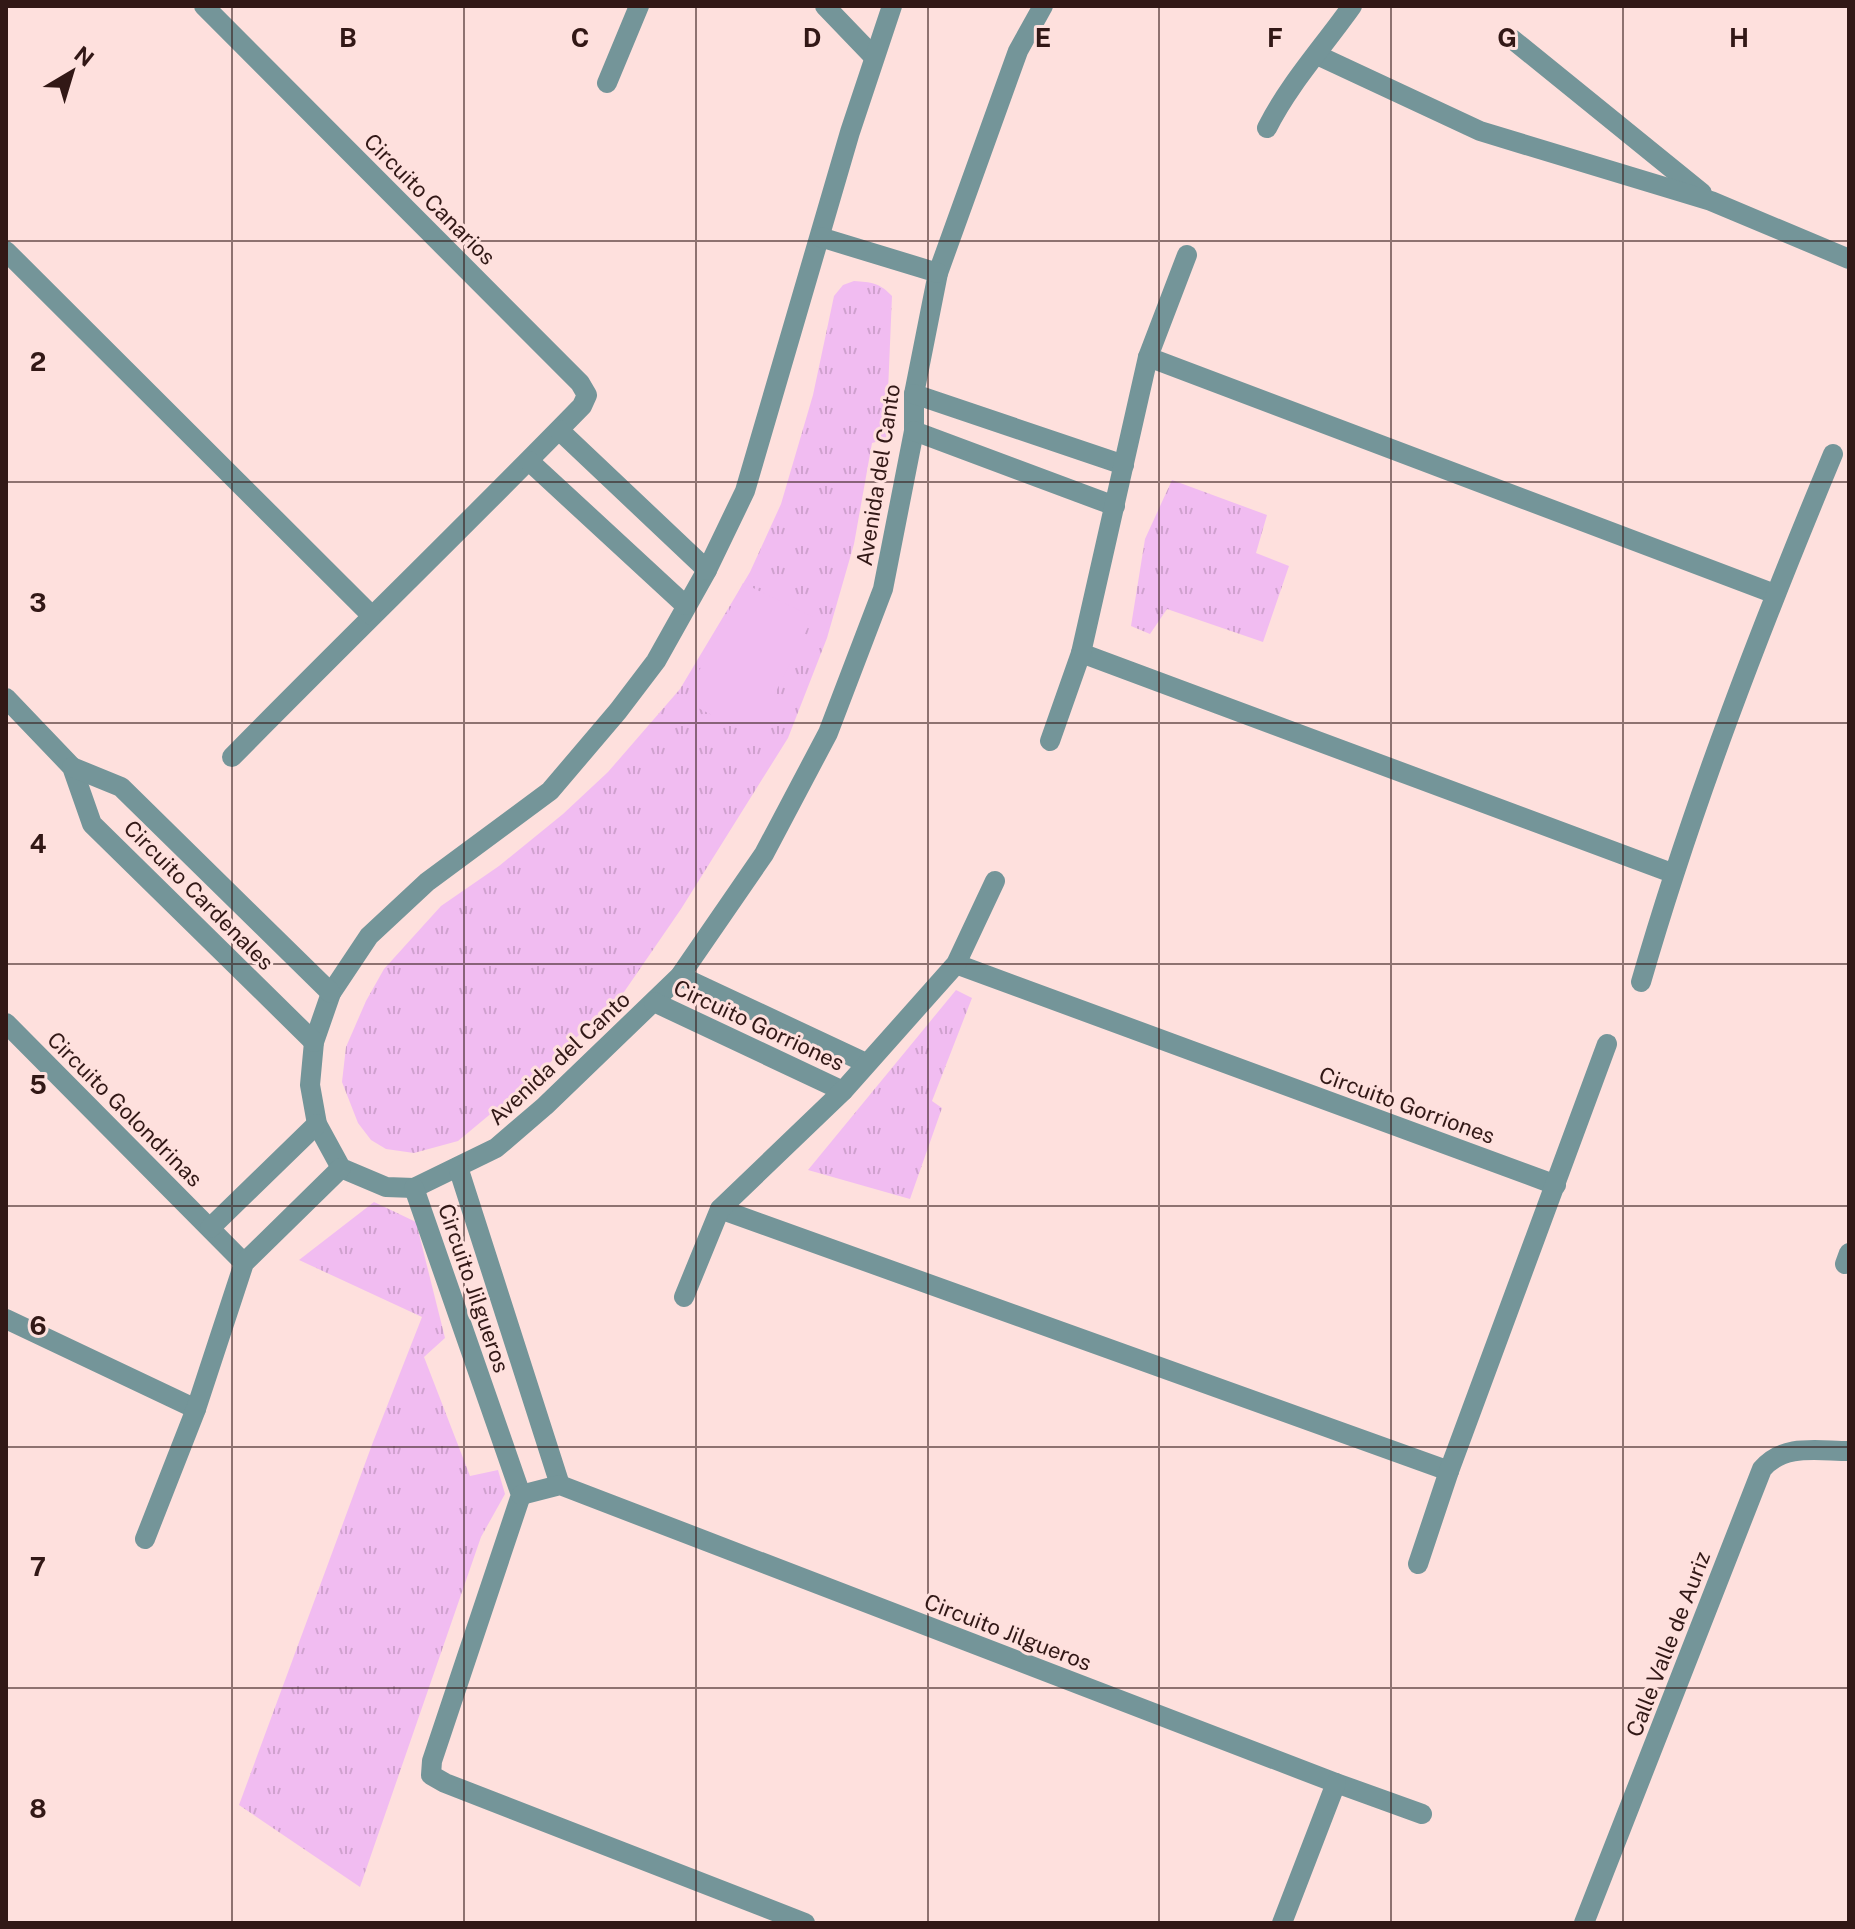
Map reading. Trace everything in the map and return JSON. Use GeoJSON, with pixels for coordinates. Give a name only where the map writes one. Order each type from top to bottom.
{"type":"FeatureCollection","features":[{"type":"Feature","properties":{"kind":"street","name":"Circuito Canarios"},"geometry":{"type":"LineString","coordinates":[[204,6],[580,383],[587,395],[582,406],[529,461],[371,615],[232,757]]}},
{"type":"Feature","properties":{"kind":"street"},"geometry":{"type":"LineString","coordinates":[[607,83],[639,6]]}},
{"type":"Feature","properties":{"kind":"street"},"geometry":{"type":"LineString","coordinates":[[825,6],[874,57]]}},
{"type":"Feature","properties":{"kind":"street","name":"Avenida del Canto"},"geometry":{"type":"LineString","coordinates":[[414,1188],[496,1148],[545,1106],[654,1002],[680,976],[764,854],[828,733],[883,589],[914,431],[914,394],[938,273],[1018,51],[1043,6]]}},
{"type":"Feature","properties":{"kind":"street"},"geometry":{"type":"LineString","coordinates":[[1267,128],[1284,95],[1352,6]]}},
{"type":"Feature","properties":{"kind":"street"},"geometry":{"type":"LineString","coordinates":[[414,1188],[386,1187],[341,1168],[317,1124],[310,1085],[314,1042],[331,993],[369,936],[427,882],[550,791],[656,661],[707,570],[745,491],[886,9]]}},
{"type":"Feature","properties":{"kind":"street"},"geometry":{"type":"LineString","coordinates":[[1512,39],[1711,201]]}},
{"type":"Feature","properties":{"kind":"street"},"geometry":{"type":"LineString","coordinates":[[1317,55],[1480,131],[1711,201],[1849,259]]}},
{"type":"Feature","properties":{"kind":"street"},"geometry":{"type":"LineString","coordinates":[[820,237],[938,273]]}},
{"type":"Feature","properties":{"kind":"street"},"geometry":{"type":"LineString","coordinates":[[6,251],[371,615]]}},
{"type":"Feature","properties":{"kind":"street"},"geometry":{"type":"LineString","coordinates":[[1050,741],[1081,653],[1148,357],[1187,255]]}},
{"type":"Feature","properties":{"kind":"street"},"geometry":{"type":"LineString","coordinates":[[1148,357],[1775,594]]}},
{"type":"Feature","properties":{"kind":"street"},"geometry":{"type":"LineString","coordinates":[[914,394],[1124,465]]}},
{"type":"Feature","properties":{"kind":"street"},"geometry":{"type":"LineString","coordinates":[[559,430],[707,570]]}},
{"type":"Feature","properties":{"kind":"street"},"geometry":{"type":"LineString","coordinates":[[914,431],[1115,506]]}},
{"type":"Feature","properties":{"kind":"street"},"geometry":{"type":"LineString","coordinates":[[1641,982],[1672,873],[1775,594],[1833,454]]}},
{"type":"Feature","properties":{"kind":"street"},"geometry":{"type":"LineString","coordinates":[[529,461],[685,605]]}},
{"type":"Feature","properties":{"kind":"street"},"geometry":{"type":"LineString","coordinates":[[1081,653],[1672,873]]}},
{"type":"Feature","properties":{"kind":"street","name":"Circuito Cardenales"},"geometry":{"type":"LineString","coordinates":[[6,698],[72,767],[121,787],[331,993]]}},
{"type":"Feature","properties":{"kind":"street","name":"Circuito Cardenales"},"geometry":{"type":"LineString","coordinates":[[72,767],[92,824],[314,1042]]}},
{"type":"Feature","properties":{"kind":"street","name":"Circuito Gorriones"},"geometry":{"type":"LineString","coordinates":[[684,1297],[720,1209],[843,1091],[956,964],[995,881]]}},
{"type":"Feature","properties":{"kind":"street","name":"Circuito Gorriones"},"geometry":{"type":"LineString","coordinates":[[956,964],[1556,1185]]}},
{"type":"Feature","properties":{"kind":"street","name":"Circuito Gorriones"},"geometry":{"type":"LineString","coordinates":[[680,976],[866,1063]]}},
{"type":"Feature","properties":{"kind":"street","name":"Circuito Gorriones"},"geometry":{"type":"LineString","coordinates":[[654,1002],[843,1091]]}},
{"type":"Feature","properties":{"kind":"street","name":"Circuito Golondrinas"},"geometry":{"type":"LineString","coordinates":[[6,1023],[244,1263]]}},
{"type":"Feature","properties":{"kind":"street"},"geometry":{"type":"LineString","coordinates":[[1418,1564],[1449,1471],[1607,1044]]}},
{"type":"Feature","properties":{"kind":"street"},"geometry":{"type":"LineString","coordinates":[[210,1228],[317,1124]]}},
{"type":"Feature","properties":{"kind":"street"},"geometry":{"type":"LineString","coordinates":[[458,1167],[560,1485],[521,1495],[432,1761],[431,1775],[805,1923]]}},
{"type":"Feature","properties":{"kind":"street"},"geometry":{"type":"LineString","coordinates":[[145,1539],[196,1409],[244,1263],[341,1168]]}},
{"type":"Feature","properties":{"kind":"street","name":"Circuito Jilgueros"},"geometry":{"type":"LineString","coordinates":[[414,1188],[521,1495]]}},
{"type":"Feature","properties":{"kind":"street"},"geometry":{"type":"LineString","coordinates":[[720,1209],[1449,1471]]}},
{"type":"Feature","properties":{"kind":"street"},"geometry":{"type":"LineString","coordinates":[[6,1319],[196,1409]]}},
{"type":"Feature","properties":{"kind":"street","name":"Calle Valle de Auriz"},"geometry":{"type":"LineString","coordinates":[[1584,1923],[1762,1469],[1771,1458],[1787,1450],[1849,1451]]}},
{"type":"Feature","properties":{"kind":"street","name":"Circuito Jilgueros"},"geometry":{"type":"LineString","coordinates":[[560,1485],[1422,1814]]}},
{"type":"Feature","properties":{"kind":"street"},"geometry":{"type":"LineString","coordinates":[[1282,1923],[1336,1783]]}},
{"type":"Feature","properties":{"kind":"green space"},"geometry":{"type":"Polygon","coordinates":[[[854,281],[875,284],[892,296],[886,439],[872,443],[854,544],[827,638],[788,738],[681,909],[624,992],[536,1076],[458,1141],[414,1153],[386,1149],[371,1140],[358,1123],[342,1082],[346,1047],[366,1001],[384,969],[441,906],[499,866],[563,814],[608,772],[680,689],[750,572],[781,504],[813,395],[834,296],[843,285],[854,281]]]}},
{"type":"Feature","properties":{"kind":"green space"},"geometry":{"type":"Polygon","coordinates":[[[1172,480],[1267,515],[1256,553],[1289,566],[1263,642],[1167,609],[1150,634],[1131,626],[1145,539],[1172,480]]]}},
{"type":"Feature","properties":{"kind":"green space"},"geometry":{"type":"Polygon","coordinates":[[[743,583],[813,617],[754,736],[684,701],[743,583]]]}},
{"type":"Feature","properties":{"kind":"green space"},"geometry":{"type":"Polygon","coordinates":[[[956,990],[972,998],[932,1101],[942,1108],[910,1199],[808,1170],[956,990]]]}},
{"type":"Feature","properties":{"kind":"green space"},"geometry":{"type":"Polygon","coordinates":[[[374,1202],[416,1222],[445,1338],[424,1357],[470,1476],[498,1470],[505,1494],[481,1537],[360,1887],[239,1805],[422,1317],[299,1260],[374,1202]]]}}]}
